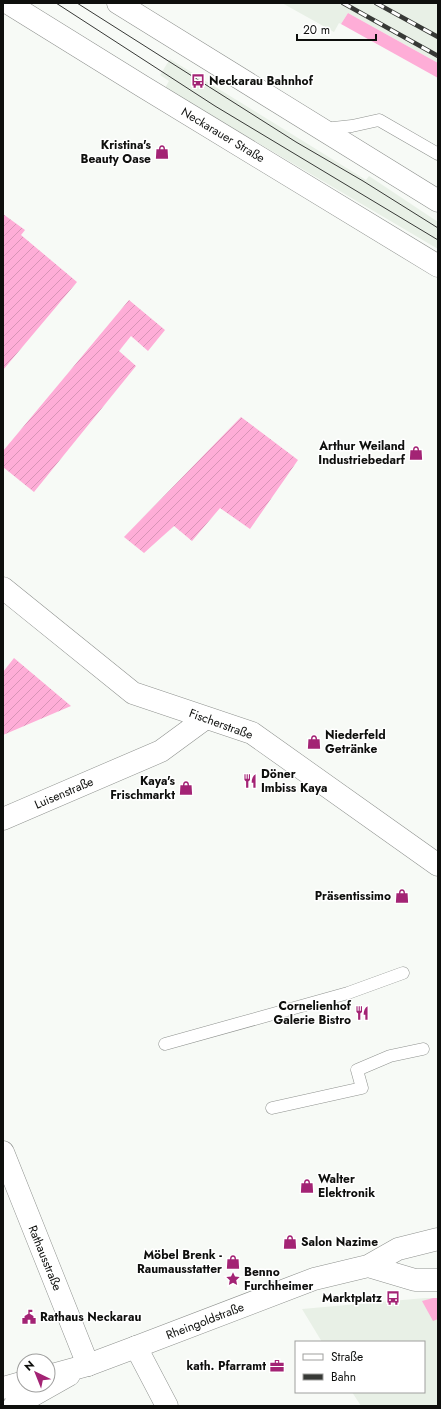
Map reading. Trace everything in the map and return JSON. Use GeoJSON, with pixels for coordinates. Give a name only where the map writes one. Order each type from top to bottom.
{"type":"FeatureCollection","features":[{"type":"Feature","properties":{"kind":"street","name":"Neckarauer Straße"},"geometry":{"type":"LineString","coordinates":[[8,3],[438,266]]}},
{"type":"Feature","properties":{"kind":"street"},"geometry":{"type":"LineString","coordinates":[[118,3],[438,201]]}},
{"type":"Feature","properties":{"kind":"street","name":"Fischerstraße"},"geometry":{"type":"LineString","coordinates":[[3,588],[132,693],[252,733],[438,865]]}},
{"type":"Feature","properties":{"kind":"street","name":"Luisenstraße"},"geometry":{"type":"LineString","coordinates":[[3,819],[161,751],[206,718]]}},
{"type":"Feature","properties":{"kind":"street","name":"Rathausstraße"},"geometry":{"type":"LineString","coordinates":[[3,1152],[88,1365]]}},
{"type":"Feature","properties":{"kind":"street","name":"Rheingoldstraße"},"geometry":{"type":"LineString","coordinates":[[56,1374],[88,1365],[314,1279],[368,1266],[398,1249],[438,1239]]}},
{"type":"Feature","properties":{"kind":"street","name":"Rheingoldstraße"},"geometry":{"type":"LineString","coordinates":[[368,1266],[416,1280],[438,1280]]}},
{"type":"Feature","properties":{"kind":"street"},"geometry":{"type":"LineString","coordinates":[[136,1347],[167,1406]]}},
{"type":"Feature","properties":{"kind":"street","name":"Rheingoldstraße"},"geometry":{"type":"LineString","coordinates":[[14,1406],[88,1365]]}},
{"type":"Feature","properties":{"kind":"street"},"geometry":{"type":"LineString","coordinates":[[3,1388],[16,1384]]}},
{"type":"Feature","properties":{"kind":"lane"},"geometry":{"type":"LineString","coordinates":[[323,129],[352,126],[379,120],[438,154]]}},
{"type":"Feature","properties":{"kind":"lane"},"geometry":{"type":"LineString","coordinates":[[166,1044],[334,998],[403,973]]}},
{"type":"Feature","properties":{"kind":"lane"},"geometry":{"type":"LineString","coordinates":[[272,1108],[362,1088],[357,1070],[390,1056],[423,1049]]}},
{"type":"Feature","properties":{"kind":"shaded area"},"geometry":{"type":"Polygon","coordinates":[[[282,3],[438,3],[438,63],[348,13],[341,24],[339,23],[334,32],[282,3]]]}},
{"type":"Feature","properties":{"kind":"shaded area"},"geometry":{"type":"Polygon","coordinates":[[[348,13],[438,63],[438,78],[341,24],[348,13]]]}},
{"type":"Feature","properties":{"kind":"shaded area"},"geometry":{"type":"Polygon","coordinates":[[[170,59],[366,180],[369,176],[438,222],[438,249],[165,88],[169,81],[160,75],[170,59]]]}},
{"type":"Feature","properties":{"kind":"shaded area"},"geometry":{"type":"Polygon","coordinates":[[[3,214],[25,230],[21,235],[77,282],[3,370],[3,214]]]}},
{"type":"Feature","properties":{"kind":"shaded area"},"geometry":{"type":"Polygon","coordinates":[[[129,300],[165,330],[148,351],[131,336],[119,351],[136,366],[34,492],[3,467],[3,451],[129,300]]]}},
{"type":"Feature","properties":{"kind":"shaded area"},"geometry":{"type":"Polygon","coordinates":[[[241,417],[298,460],[250,529],[220,508],[192,541],[174,526],[144,553],[124,537],[241,417]]]}},
{"type":"Feature","properties":{"kind":"shaded area"},"geometry":{"type":"Polygon","coordinates":[[[14,658],[71,706],[3,735],[3,672],[14,658]]]}},
{"type":"Feature","properties":{"kind":"shaded area"},"geometry":{"type":"Polygon","coordinates":[[[438,1298],[438,1406],[361,1406],[353,1393],[425,1393],[425,1341],[321,1341],[302,1309],[438,1298]]]}},
{"type":"Feature","properties":{"kind":"shaded area"},"geometry":{"type":"Polygon","coordinates":[[[438,1298],[438,1319],[433,1321],[422,1301],[438,1298]]]}},
{"type":"Feature","properties":{"kind":"tram line"},"geometry":{"type":"LineString","coordinates":[[56,3],[215,106],[438,240]]}},
{"type":"Feature","properties":{"kind":"tram line"},"geometry":{"type":"LineString","coordinates":[[77,3],[296,142],[363,181],[438,228]]}},
{"type":"Feature","properties":{"kind":"railway"},"geometry":{"type":"LineString","coordinates":[[343,3],[438,56]]}},
{"type":"Feature","properties":{"kind":"railway"},"geometry":{"type":"LineString","coordinates":[[376,3],[438,37]]}},
{"type":"Feature","properties":{"kind":"place","name":"Neckarau Bahnhof"},"geometry":{"type":"Point","coordinates":[198,81]}},
{"type":"Feature","properties":{"kind":"place","name":"Kristina's Beauty Oase"},"geometry":{"type":"Point","coordinates":[162,152]}},
{"type":"Feature","properties":{"kind":"place","name":"Arthur Weiland Industriebedarf"},"geometry":{"type":"Point","coordinates":[416,453]}},
{"type":"Feature","properties":{"kind":"place","name":"Niederfeld Getränke"},"geometry":{"type":"Point","coordinates":[314,742]}},
{"type":"Feature","properties":{"kind":"place","name":"Döner Imbiss Kaya"},"geometry":{"type":"Point","coordinates":[250,781]}},
{"type":"Feature","properties":{"kind":"place","name":"Kaya's Frischmarkt"},"geometry":{"type":"Point","coordinates":[186,788]}},
{"type":"Feature","properties":{"kind":"place","name":"Präsentissimo"},"geometry":{"type":"Point","coordinates":[402,896]}},
{"type":"Feature","properties":{"kind":"place","name":"Cornelienhof Galerie Bistro"},"geometry":{"type":"Point","coordinates":[362,1013]}},
{"type":"Feature","properties":{"kind":"place","name":"Walter Elektronik"},"geometry":{"type":"Point","coordinates":[307,1186]}},
{"type":"Feature","properties":{"kind":"place","name":"Salon Nazime"},"geometry":{"type":"Point","coordinates":[290,1242]}},
{"type":"Feature","properties":{"kind":"place","name":"Möbel Brenk - Raumausstatter"},"geometry":{"type":"Point","coordinates":[233,1262]}},
{"type":"Feature","properties":{"kind":"place","name":"Benno Furchheimer"},"geometry":{"type":"Point","coordinates":[233,1279]}},
{"type":"Feature","properties":{"kind":"place","name":"Marktplatz"},"geometry":{"type":"Point","coordinates":[393,1298]}},
{"type":"Feature","properties":{"kind":"place","name":"Rathaus Neckarau"},"geometry":{"type":"Point","coordinates":[29,1317]}},
{"type":"Feature","properties":{"kind":"place","name":"kath. Pfarramt"},"geometry":{"type":"Point","coordinates":[277,1366]}}]}
